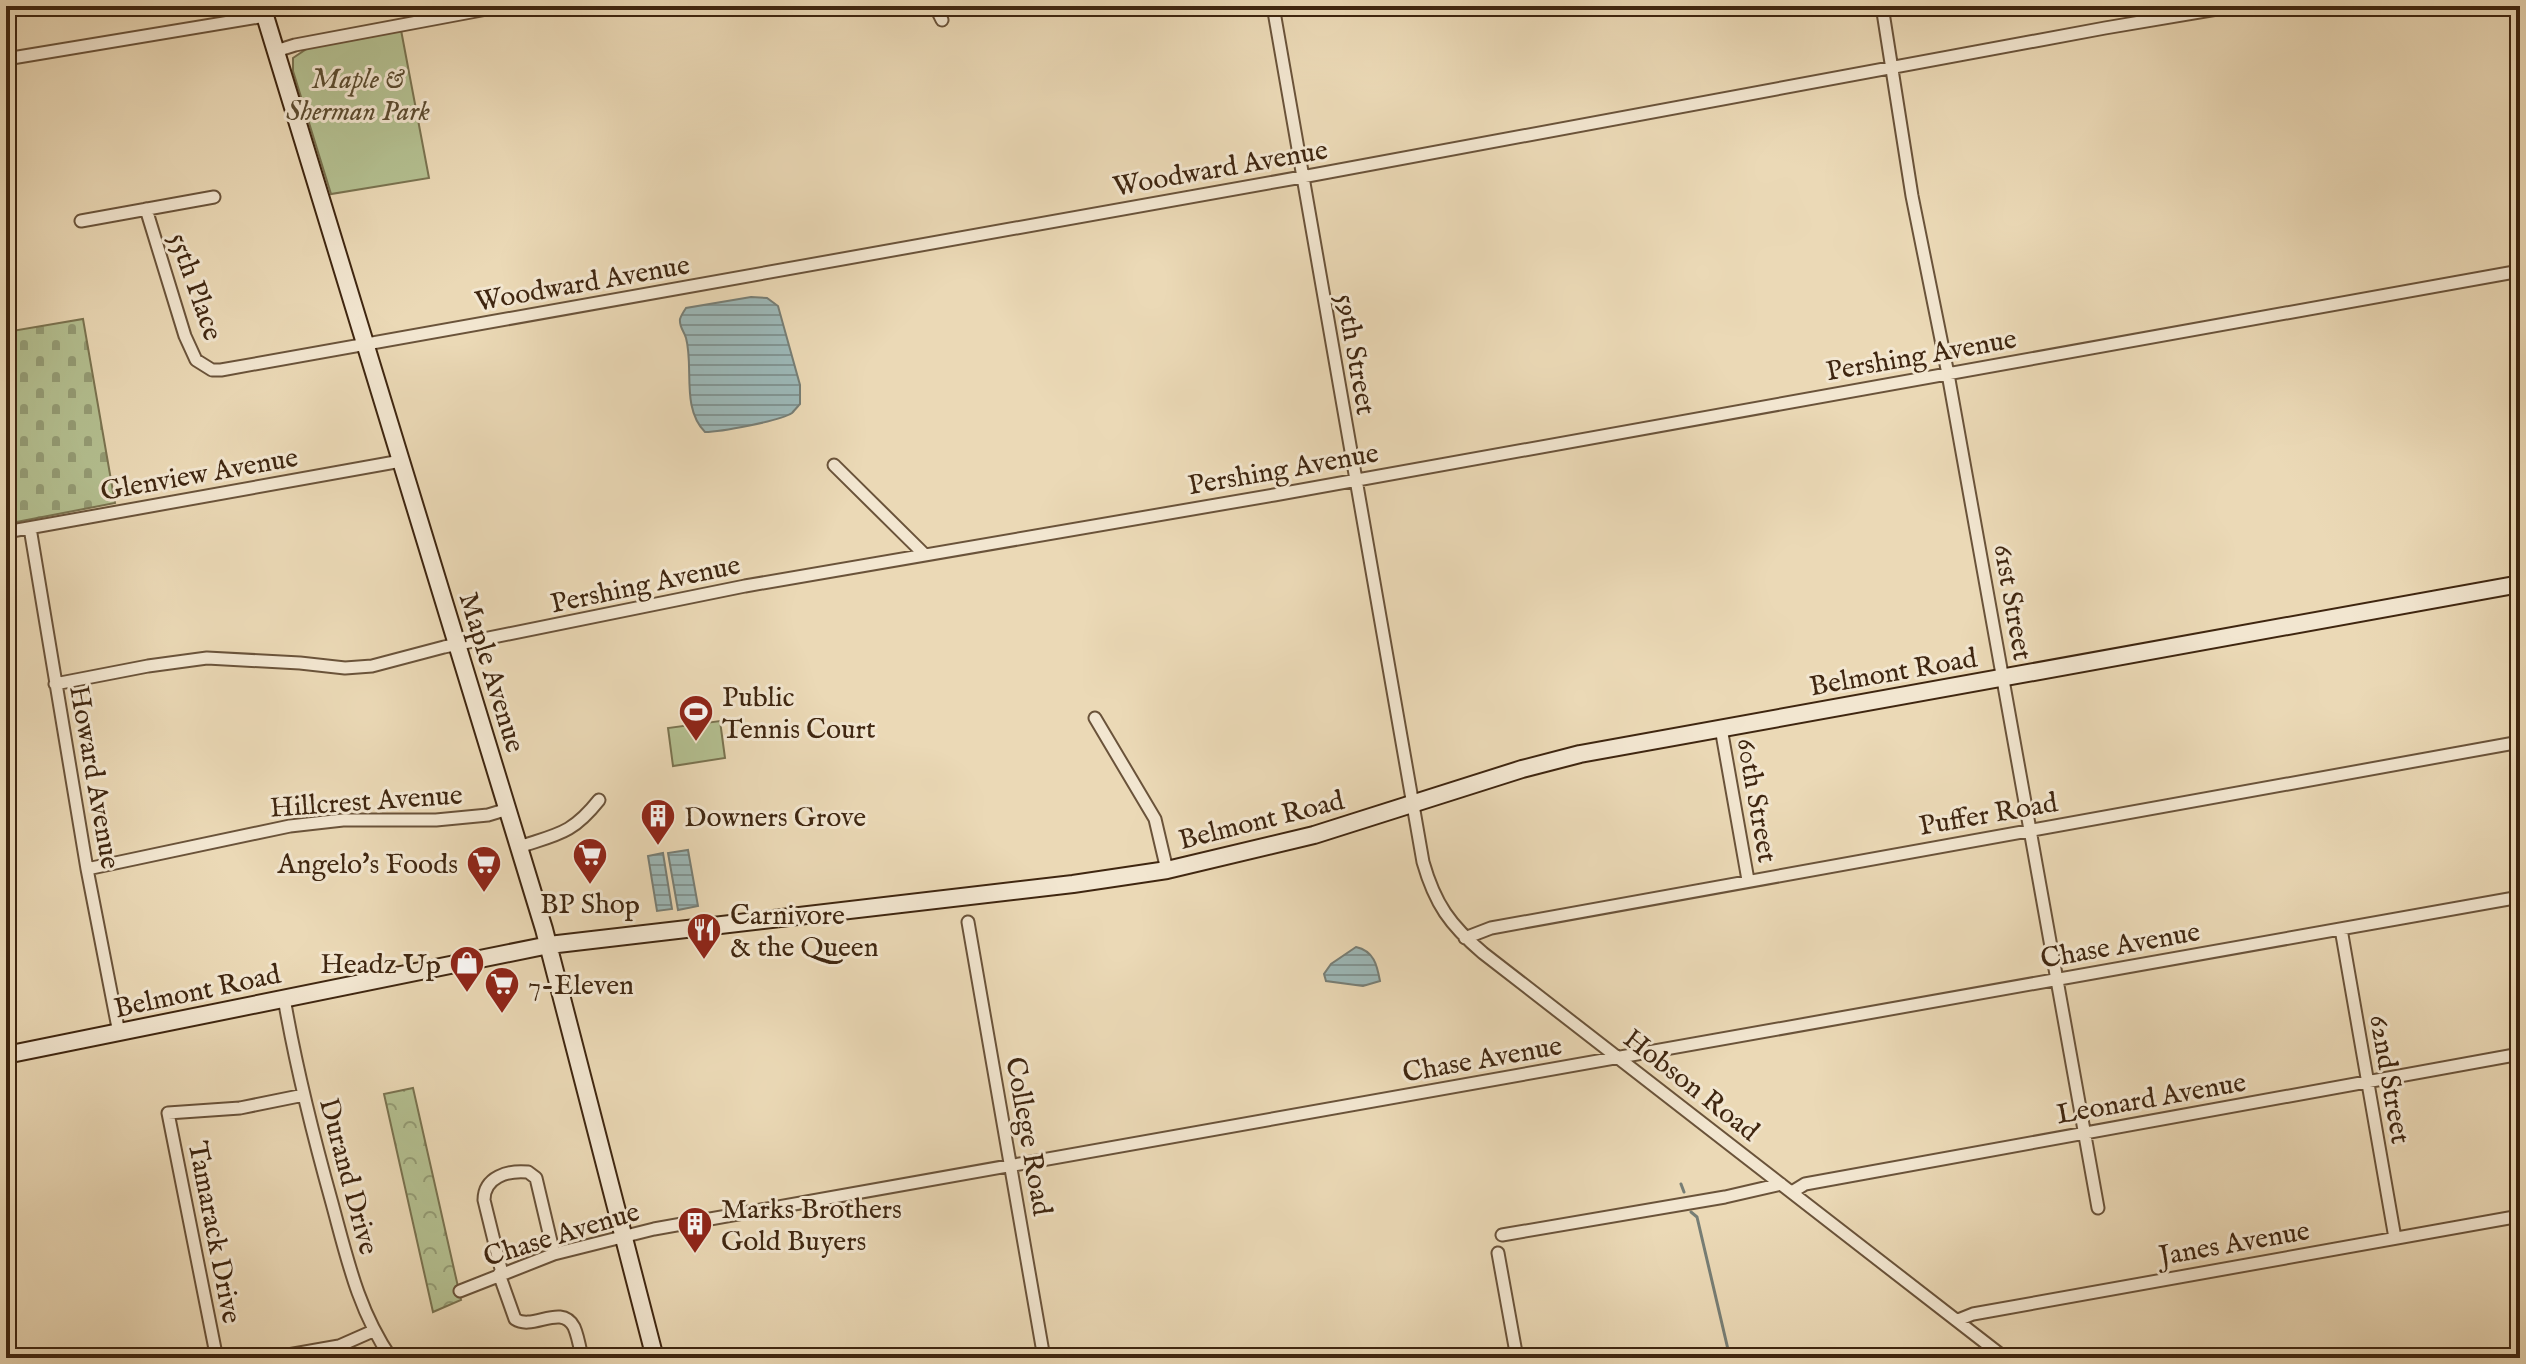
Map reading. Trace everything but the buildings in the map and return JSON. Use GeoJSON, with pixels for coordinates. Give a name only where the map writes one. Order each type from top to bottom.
{"type":"FeatureCollection","features":[{"type":"Feature","properties":{"kind":"main road","name":"Maple Avenue"},"geometry":{"type":"LineString","coordinates":[[263,11],[549,945],[655,1358]]}},
{"type":"Feature","properties":{"kind":"main road","name":"Belmont Road"},"geometry":{"type":"LineString","coordinates":[[6,1055],[549,945],[1058,886],[1167,870],[1270,847],[1580,754],[2520,584]]}},
{"type":"Feature","properties":{"kind":"street"},"geometry":{"type":"LineString","coordinates":[[276,51],[503,6]]}},
{"type":"Feature","properties":{"kind":"street"},"geometry":{"type":"LineString","coordinates":[[935,6],[942,20]]}},
{"type":"Feature","properties":{"kind":"street","name":"59th Street"},"geometry":{"type":"LineString","coordinates":[[1273,6],[1412,804]]}},
{"type":"Feature","properties":{"kind":"street","name":"61st Street"},"geometry":{"type":"LineString","coordinates":[[1882,6],[1912,196],[1948,374],[2098,1208]]}},
{"type":"Feature","properties":{"kind":"street","name":"Woodward Avenue"},"geometry":{"type":"LineString","coordinates":[[212,370],[1302,177],[2235,6]]}},
{"type":"Feature","properties":{"kind":"street"},"geometry":{"type":"LineString","coordinates":[[6,59],[263,11]]}},
{"type":"Feature","properties":{"kind":"street"},"geometry":{"type":"LineString","coordinates":[[81,221],[214,197]]}},
{"type":"Feature","properties":{"kind":"street","name":"55th Place"},"geometry":{"type":"LineString","coordinates":[[146,209],[185,336],[196,360],[212,370]]}},
{"type":"Feature","properties":{"kind":"street","name":"Pershing Avenue"},"geometry":{"type":"LineString","coordinates":[[55,684],[207,658],[357,668],[745,586],[2520,271]]}},
{"type":"Feature","properties":{"kind":"street","name":"Glenview Avenue"},"geometry":{"type":"LineString","coordinates":[[6,532],[401,461]]}},
{"type":"Feature","properties":{"kind":"street"},"geometry":{"type":"LineString","coordinates":[[834,465],[924,554]]}},
{"type":"Feature","properties":{"kind":"street","name":"Howard Avenue"},"geometry":{"type":"LineString","coordinates":[[30,528],[87,869],[119,1033]]}},
{"type":"Feature","properties":{"kind":"street"},"geometry":{"type":"LineString","coordinates":[[1095,718],[1155,819],[1167,870]]}},
{"type":"Feature","properties":{"kind":"street","name":"60th Street"},"geometry":{"type":"LineString","coordinates":[[1721,728],[1748,880]]}},
{"type":"Feature","properties":{"kind":"street","name":"Puffer Road"},"geometry":{"type":"LineString","coordinates":[[1465,938],[1491,928],[1748,880],[2520,742]]}},
{"type":"Feature","properties":{"kind":"street"},"geometry":{"type":"LineString","coordinates":[[519,847],[565,833],[585,818],[599,800]]}},
{"type":"Feature","properties":{"kind":"street","name":"Hobson Road"},"geometry":{"type":"LineString","coordinates":[[1412,804],[1423,862],[1434,897],[1465,938],[2005,1358]]}},
{"type":"Feature","properties":{"kind":"street","name":"Hillcrest Avenue"},"geometry":{"type":"LineString","coordinates":[[87,869],[303,824],[343,820],[431,820],[488,815],[508,809]]}},
{"type":"Feature","properties":{"kind":"street","name":"Chase Avenue"},"geometry":{"type":"LineString","coordinates":[[460,1291],[554,1254],[624,1235],[857,1191],[2520,897]]}},
{"type":"Feature","properties":{"kind":"street","name":"College Road"},"geometry":{"type":"LineString","coordinates":[[968,922],[1044,1358]]}},
{"type":"Feature","properties":{"kind":"street","name":"62nd Street"},"geometry":{"type":"LineString","coordinates":[[2341,929],[2395,1238]]}},
{"type":"Feature","properties":{"kind":"street","name":"Durand Drive"},"geometry":{"type":"LineString","coordinates":[[284,998],[304,1095],[358,1297],[373,1331],[391,1358]]}},
{"type":"Feature","properties":{"kind":"street","name":"Leonard Avenue"},"geometry":{"type":"LineString","coordinates":[[1792,1192],[1805,1184],[2520,1054]]}},
{"type":"Feature","properties":{"kind":"street","name":"Tamarack Drive"},"geometry":{"type":"LineString","coordinates":[[220,1358],[215,1349],[168,1113],[240,1108],[304,1095]]}},
{"type":"Feature","properties":{"kind":"street"},"geometry":{"type":"LineString","coordinates":[[554,1254],[536,1178],[528,1172],[508,1173],[496,1178],[484,1191],[500,1274],[515,1319],[526,1324],[555,1316],[564,1318],[574,1326],[582,1358]]}},
{"type":"Feature","properties":{"kind":"street"},"geometry":{"type":"LineString","coordinates":[[1502,1235],[1725,1197],[1781,1184]]}},
{"type":"Feature","properties":{"kind":"street","name":"Janes Avenue"},"geometry":{"type":"LineString","coordinates":[[1958,1320],[1973,1314],[2520,1216]]}},
{"type":"Feature","properties":{"kind":"street"},"geometry":{"type":"LineString","coordinates":[[1498,1253],[1517,1358]]}},
{"type":"Feature","properties":{"kind":"street"},"geometry":{"type":"LineString","coordinates":[[271,1358],[339,1346],[373,1331]]}},
{"type":"Feature","properties":{"kind":"green space","name":"Maple & Sherman Park"},"geometry":{"type":"Polygon","coordinates":[[[401,30],[429,178],[331,194],[293,71],[293,58],[308,48],[401,30]]]}},
{"type":"Feature","properties":{"kind":"green space"},"geometry":{"type":"Polygon","coordinates":[[[83,319],[115,503],[6,524],[6,332],[83,319]]]}},
{"type":"Feature","properties":{"kind":"green space","name":"Public Tennis Court"},"geometry":{"type":"Polygon","coordinates":[[[720,721],[725,758],[673,766],[668,728],[720,721]]]}},
{"type":"Feature","properties":{"kind":"green space"},"geometry":{"type":"Polygon","coordinates":[[[413,1088],[461,1300],[433,1312],[384,1094],[413,1088]]]}},
{"type":"Feature","properties":{"kind":"water"},"geometry":{"type":"Polygon","coordinates":[[[751,297],[767,298],[778,306],[800,385],[800,404],[792,413],[775,419],[705,432],[693,411],[688,349],[680,319],[686,308],[751,297]]]}},
{"type":"Feature","properties":{"kind":"water"},"geometry":{"type":"Polygon","coordinates":[[[688,850],[698,906],[678,910],[668,853],[688,850]]]}},
{"type":"Feature","properties":{"kind":"water"},"geometry":{"type":"Polygon","coordinates":[[[663,853],[672,909],[657,911],[648,856],[663,853]]]}},
{"type":"Feature","properties":{"kind":"water"},"geometry":{"type":"Polygon","coordinates":[[[1356,947],[1371,955],[1380,981],[1363,986],[1326,981],[1324,974],[1331,964],[1356,947]]]}},
{"type":"Feature","properties":{"kind":"waterway"},"geometry":{"type":"LineString","coordinates":[[1681,1184],[1684,1192]]}},
{"type":"Feature","properties":{"kind":"waterway"},"geometry":{"type":"LineString","coordinates":[[1691,1212],[1697,1217],[1730,1358]]}},
{"type":"Feature","properties":{"kind":"place","name":"Public Tennis Court"},"geometry":{"type":"Point","coordinates":[696,743]}},
{"type":"Feature","properties":{"kind":"place","name":"Downers Grove"},"geometry":{"type":"Point","coordinates":[658,847]}},
{"type":"Feature","properties":{"kind":"place","name":"BP Shop"},"geometry":{"type":"Point","coordinates":[590,886]}},
{"type":"Feature","properties":{"kind":"place","name":"Angelo's Foods"},"geometry":{"type":"Point","coordinates":[484,894]}},
{"type":"Feature","properties":{"kind":"place","name":"Carnivore & the Queen"},"geometry":{"type":"Point","coordinates":[704,961]}},
{"type":"Feature","properties":{"kind":"place","name":"Headz Up"},"geometry":{"type":"Point","coordinates":[467,994]}},
{"type":"Feature","properties":{"kind":"place","name":"7-Eleven"},"geometry":{"type":"Point","coordinates":[502,1015]}},
{"type":"Feature","properties":{"kind":"place","name":"Marks Brothers Gold Buyers"},"geometry":{"type":"Point","coordinates":[695,1255]}}]}
